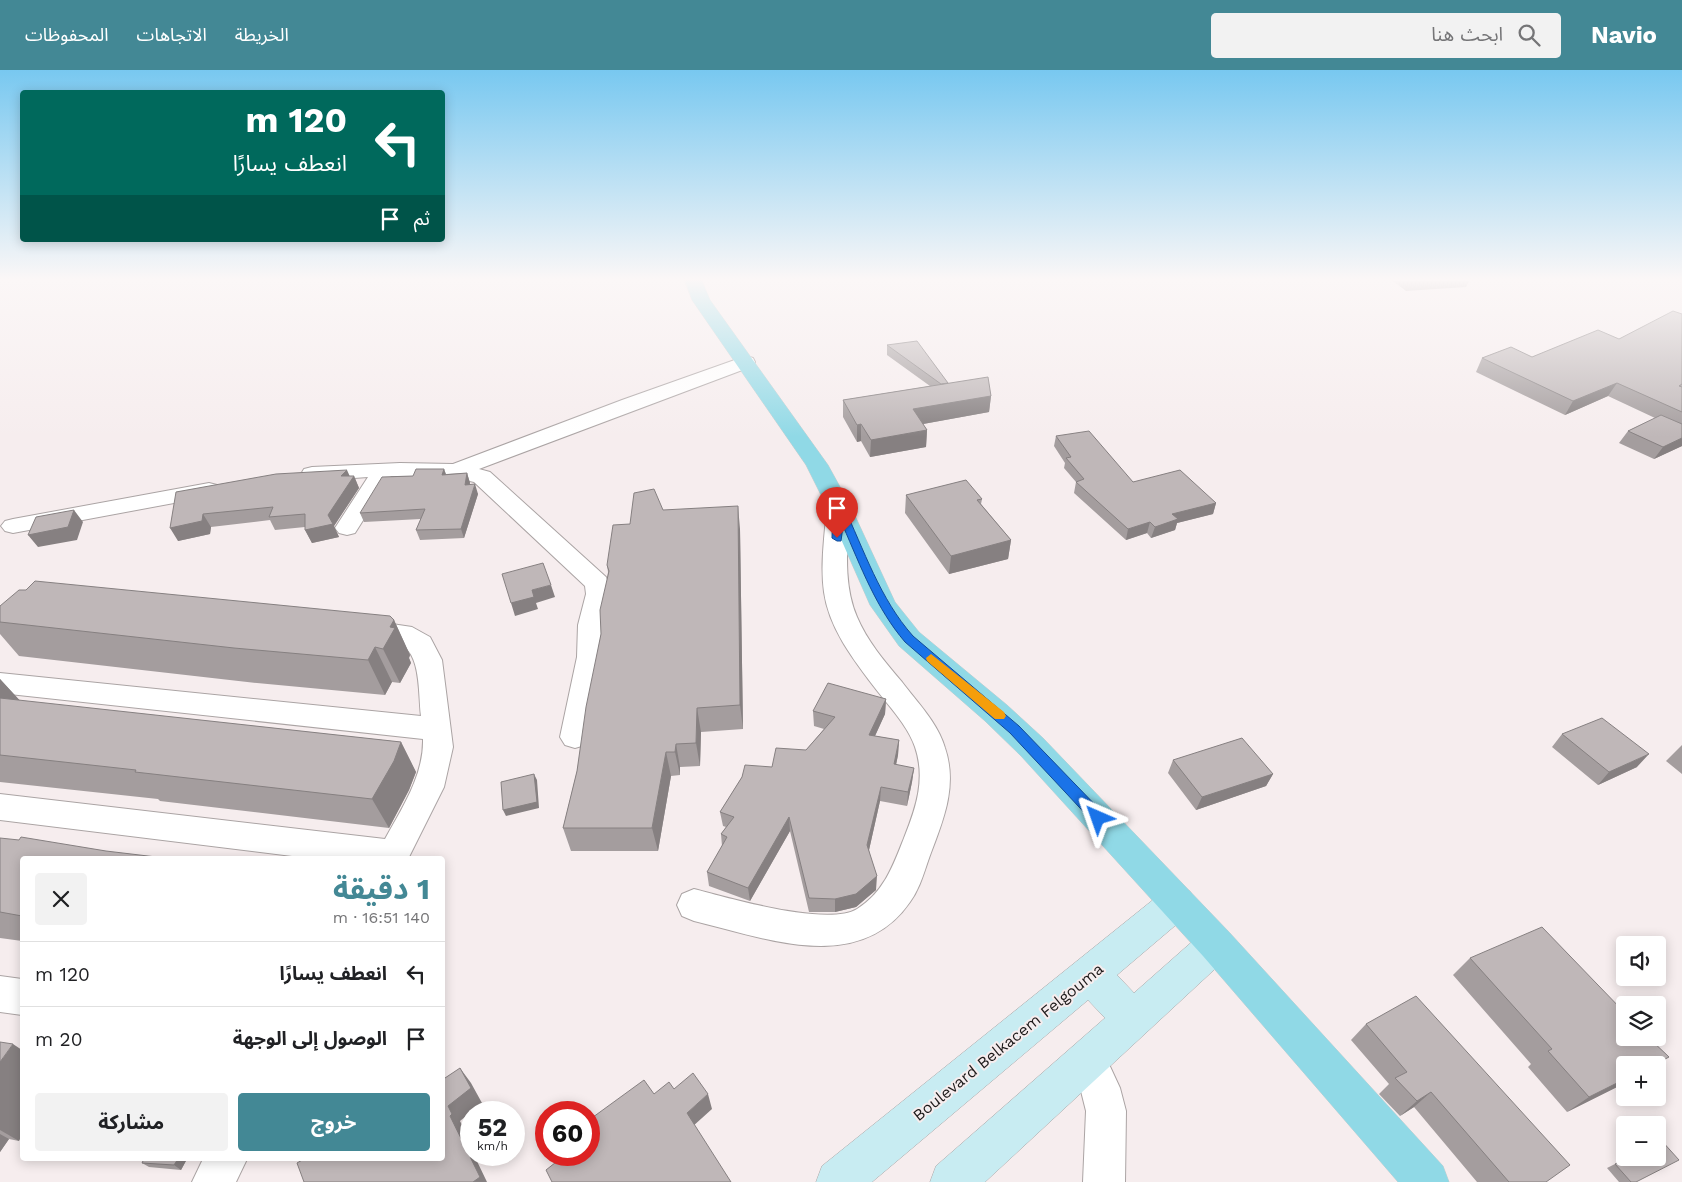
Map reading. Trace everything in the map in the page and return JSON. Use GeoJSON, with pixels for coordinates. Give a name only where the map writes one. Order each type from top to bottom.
{"type":"FeatureCollection","features":[{"type":"Feature","properties":{"kind":"main road"},"geometry":{"type":"LineString","coordinates":[[725,333],[817,465],[838,505],[883,605],[896,624],[909,639],[1026,741],[1216,944],[1427,1182]]}},
{"type":"Feature","properties":{"kind":"street"},"geometry":{"type":"LineString","coordinates":[[457,470],[628,404],[746,362]]}},
{"type":"Feature","properties":{"kind":"street"},"geometry":{"type":"LineString","coordinates":[[291,476],[383,471],[457,470],[482,477],[597,583],[599,594],[590,625],[591,657],[575,737]]}},
{"type":"Feature","properties":{"kind":"street"},"geometry":{"type":"LineString","coordinates":[[347,528],[383,471]]}},
{"type":"Feature","properties":{"kind":"street"},"geometry":{"type":"LineString","coordinates":[[13,526],[228,487]]}},
{"type":"Feature","properties":{"kind":"street"},"geometry":{"type":"LineString","coordinates":[[694,905],[813,932],[840,932],[864,924],[884,910],[899,891],[934,803],[937,783],[935,763],[929,744],[919,727],[852,634],[839,604],[836,589],[838,505]]}},
{"type":"Feature","properties":{"kind":"street"},"geometry":{"type":"LineString","coordinates":[[0,808],[393,856],[429,787],[438,747],[428,660],[420,644],[403,634],[343,627]]}},
{"type":"Feature","properties":{"kind":"street"},"geometry":{"type":"LineString","coordinates":[[0,683],[437,729]]}},
{"type":"Feature","properties":{"kind":"street","name":"Boulevard Belkacem Felgouma"},"geometry":{"type":"LineString","coordinates":[[838,1182],[1177,902]]}},
{"type":"Feature","properties":{"kind":"street"},"geometry":{"type":"LineString","coordinates":[[952,1182],[1216,944]]}},
{"type":"Feature","properties":{"kind":"street"},"geometry":{"type":"LineString","coordinates":[[1090,975],[1133,1020]]}},
{"type":"Feature","properties":{"kind":"street"},"geometry":{"type":"LineString","coordinates":[[0,994],[20,998]]}},
{"type":"Feature","properties":{"kind":"street"},"geometry":{"type":"LineString","coordinates":[[1087,1062],[1100,1088],[1106,1111],[1104,1182]]}},
{"type":"Feature","properties":{"kind":"street"},"geometry":{"type":"LineString","coordinates":[[213,1182],[225,1161]]}},
{"type":"Feature","properties":{"kind":"building"},"geometry":{"type":"Polygon","coordinates":[[[1591,333],[1605,333],[1619,339],[1631,333],[1682,333],[1682,384],[1679,386],[1682,387],[1682,412],[1617,383],[1573,401],[1482,358],[1511,347],[1532,357],[1591,333]]]}},
{"type":"Feature","properties":{"kind":"building"},"geometry":{"type":"Polygon","coordinates":[[[917,341],[948,383],[941,384],[887,345],[917,341]]]}},
{"type":"Feature","properties":{"kind":"building"},"geometry":{"type":"Polygon","coordinates":[[[988,377],[991,396],[913,409],[927,430],[871,440],[861,424],[857,425],[843,400],[988,377]]]}},
{"type":"Feature","properties":{"kind":"building"},"geometry":{"type":"Polygon","coordinates":[[[1661,415],[1682,424],[1682,438],[1663,447],[1628,431],[1661,415]]]}},
{"type":"Feature","properties":{"kind":"building"},"geometry":{"type":"Polygon","coordinates":[[[1089,431],[1133,482],[1180,470],[1216,503],[1172,514],[1178,519],[1155,527],[1150,522],[1128,529],[1076,482],[1084,479],[1066,458],[1071,457],[1056,436],[1089,431]]]}},
{"type":"Feature","properties":{"kind":"building"},"geometry":{"type":"Polygon","coordinates":[[[416,469],[444,469],[442,475],[467,473],[465,485],[475,484],[461,529],[416,530],[425,509],[360,513],[382,477],[413,476],[416,469]]]}},
{"type":"Feature","properties":{"kind":"building"},"geometry":{"type":"Polygon","coordinates":[[[347,470],[341,476],[354,476],[328,515],[333,524],[305,530],[305,514],[269,517],[273,507],[203,514],[202,521],[170,528],[176,492],[276,474],[347,470]]]}},
{"type":"Feature","properties":{"kind":"building"},"geometry":{"type":"Polygon","coordinates":[[[966,480],[982,499],[977,500],[1011,540],[951,556],[906,495],[966,480]]]}},
{"type":"Feature","properties":{"kind":"building"},"geometry":{"type":"Polygon","coordinates":[[[654,489],[663,510],[738,506],[740,705],[697,708],[696,743],[676,744],[675,752],[666,752],[652,828],[563,828],[577,771],[586,707],[601,634],[600,610],[609,571],[607,565],[613,525],[630,524],[634,493],[654,489]]]}},
{"type":"Feature","properties":{"kind":"building"},"geometry":{"type":"Polygon","coordinates":[[[74,510],[68,527],[28,535],[36,517],[74,510]]]}},
{"type":"Feature","properties":{"kind":"building"},"geometry":{"type":"Polygon","coordinates":[[[543,563],[551,585],[532,590],[534,597],[511,603],[502,574],[543,563]]]}},
{"type":"Feature","properties":{"kind":"building"},"geometry":{"type":"Polygon","coordinates":[[[35,581],[390,616],[394,620],[390,627],[395,628],[383,649],[375,647],[368,660],[234,648],[0,622],[0,606],[19,590],[26,590],[35,581]]]}},
{"type":"Feature","properties":{"kind":"building"},"geometry":{"type":"Polygon","coordinates":[[[828,683],[886,699],[869,735],[899,740],[894,764],[914,768],[908,792],[881,787],[867,845],[877,876],[856,894],[835,899],[809,898],[789,817],[748,888],[707,872],[727,837],[721,834],[734,817],[720,812],[742,777],[745,765],[772,767],[776,748],[806,750],[835,717],[813,711],[828,683]]]}},
{"type":"Feature","properties":{"kind":"building"},"geometry":{"type":"Polygon","coordinates":[[[0,698],[401,742],[394,761],[372,799],[0,755],[0,698]]]}},
{"type":"Feature","properties":{"kind":"building"},"geometry":{"type":"Polygon","coordinates":[[[1602,718],[1649,754],[1609,772],[1562,734],[1602,718]]]}},
{"type":"Feature","properties":{"kind":"building"},"geometry":{"type":"Polygon","coordinates":[[[1242,738],[1273,774],[1202,797],[1173,760],[1242,738]]]}},
{"type":"Feature","properties":{"kind":"building"},"geometry":{"type":"Polygon","coordinates":[[[534,774],[537,802],[503,810],[501,782],[534,774]]]}},
{"type":"Feature","properties":{"kind":"building"},"geometry":{"type":"Polygon","coordinates":[[[21,837],[148,856],[20,856],[20,916],[0,912],[0,838],[19,840],[21,837]]]}},
{"type":"Feature","properties":{"kind":"building"},"geometry":{"type":"Polygon","coordinates":[[[1542,927],[1616,1004],[1616,1046],[1657,1046],[1669,1057],[1666,1058],[1666,1056],[1616,1056],[1616,1084],[1589,1097],[1548,1051],[1552,1049],[1470,958],[1542,927]]]}},
{"type":"Feature","properties":{"kind":"building"},"geometry":{"type":"Polygon","coordinates":[[[1416,996],[1570,1165],[1546,1182],[1509,1182],[1431,1092],[1417,1101],[1395,1078],[1407,1072],[1366,1024],[1416,996]]]}},
{"type":"Feature","properties":{"kind":"building"},"geometry":{"type":"Polygon","coordinates":[[[0,1042],[13,1044],[0,1062],[0,1042]]]}},
{"type":"Feature","properties":{"kind":"building"},"geometry":{"type":"Polygon","coordinates":[[[460,1068],[471,1088],[448,1106],[452,1114],[450,1116],[460,1136],[460,1166],[475,1166],[480,1177],[473,1182],[304,1182],[297,1163],[300,1161],[445,1161],[445,1078],[460,1068]]]}},
{"type":"Feature","properties":{"kind":"building"},"geometry":{"type":"Polygon","coordinates":[[[693,1073],[708,1094],[687,1113],[731,1182],[552,1182],[546,1170],[551,1166],[600,1166],[600,1112],[644,1080],[654,1094],[669,1082],[674,1089],[693,1073]]]}},
{"type":"Feature","properties":{"kind":"building"},"geometry":{"type":"Polygon","coordinates":[[[1666,1146],[1679,1160],[1636,1182],[1631,1182],[1617,1166],[1666,1166],[1666,1146]]]}},
{"type":"Feature","properties":{"kind":"building"},"geometry":{"type":"Polygon","coordinates":[[[143,1161],[177,1161],[174,1165],[142,1163],[143,1161]]]}},
{"type":"Feature","properties":{"kind":"slow traffic"},"geometry":{"type":"LineString","coordinates":[[931,658],[999,716]]}},
{"type":"Feature","properties":{"kind":"route"},"geometry":{"type":"LineString","coordinates":[[837,538],[838,505],[883,605],[896,624],[909,639],[1015,730],[1098,818]]}}]}
